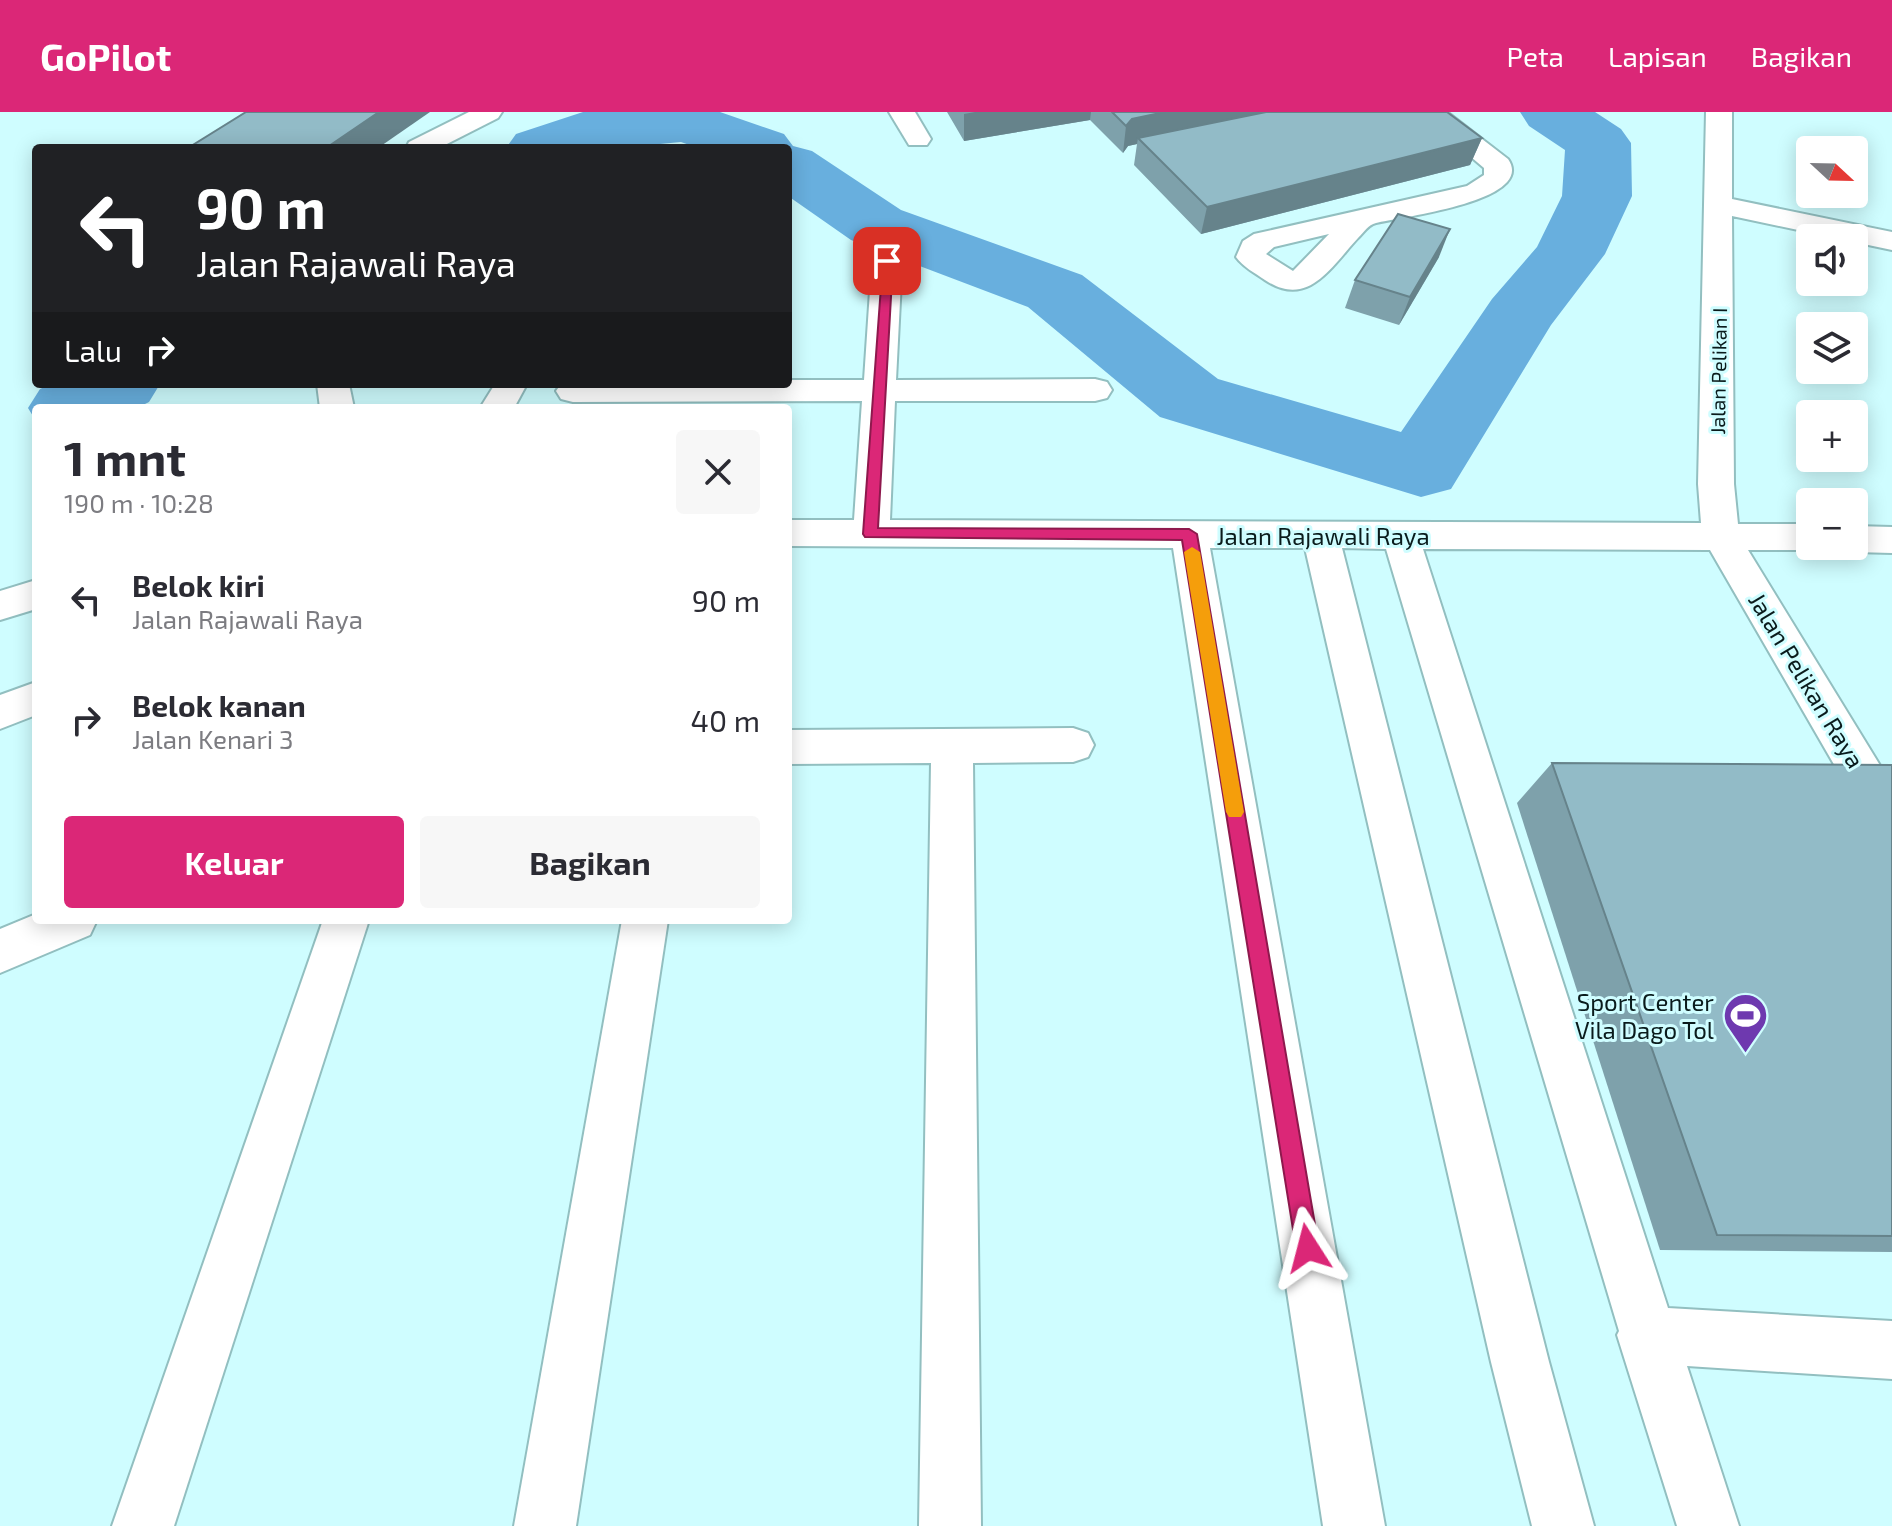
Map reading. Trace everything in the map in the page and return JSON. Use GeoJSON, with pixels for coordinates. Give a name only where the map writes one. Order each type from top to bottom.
{"type":"FeatureCollection","features":[{"type":"Feature","properties":{"kind":"street"},"geometry":{"type":"LineString","coordinates":[[424,144],[454,122],[489,112]]}},
{"type":"Feature","properties":{"kind":"street"},"geometry":{"type":"LineString","coordinates":[[902,112],[918,139]]}},
{"type":"Feature","properties":{"kind":"street"},"geometry":{"type":"LineString","coordinates":[[1360,219],[1476,192],[1498,179],[1498,165],[1431,112]]}},
{"type":"Feature","properties":{"kind":"street","name":"Jalan Pelikan I"},"geometry":{"type":"LineString","coordinates":[[1719,112],[1721,205],[1716,484],[1721,537]]}},
{"type":"Feature","properties":{"kind":"street"},"geometry":{"type":"LineString","coordinates":[[1721,205],[1892,241]]}},
{"type":"Feature","properties":{"kind":"street"},"geometry":{"type":"LineString","coordinates":[[871,534],[887,261]]}},
{"type":"Feature","properties":{"kind":"street"},"geometry":{"type":"LineString","coordinates":[[573,391],[636,388]]}},
{"type":"Feature","properties":{"kind":"street"},"geometry":{"type":"LineString","coordinates":[[768,388],[1095,390]]}},
{"type":"Feature","properties":{"kind":"street","name":"Jalan Rajawali Raya"},"geometry":{"type":"LineString","coordinates":[[792,533],[1796,537]]}},
{"type":"Feature","properties":{"kind":"street"},"geometry":{"type":"LineString","coordinates":[[1189,534],[1354,1526]]}},
{"type":"Feature","properties":{"kind":"street"},"geometry":{"type":"LineString","coordinates":[[1400,534],[1646,1335],[1708,1526]]}},
{"type":"Feature","properties":{"kind":"street"},"geometry":{"type":"LineString","coordinates":[[1320,535],[1516,1347],[1563,1526]]}},
{"type":"Feature","properties":{"kind":"street","name":"Jalan Pelikan Raya"},"geometry":{"type":"LineString","coordinates":[[1721,537],[1892,824]]}},
{"type":"Feature","properties":{"kind":"street"},"geometry":{"type":"LineString","coordinates":[[1868,539],[1892,540]]}},
{"type":"Feature","properties":{"kind":"street"},"geometry":{"type":"LineString","coordinates":[[0,606],[32,595]]}},
{"type":"Feature","properties":{"kind":"street"},"geometry":{"type":"LineString","coordinates":[[0,712],[32,700]]}},
{"type":"Feature","properties":{"kind":"street"},"geometry":{"type":"LineString","coordinates":[[950,1526],[952,745]]}},
{"type":"Feature","properties":{"kind":"street"},"geometry":{"type":"LineString","coordinates":[[792,747],[1073,745]]}},
{"type":"Feature","properties":{"kind":"street"},"geometry":{"type":"LineString","coordinates":[[0,951],[64,924]]}},
{"type":"Feature","properties":{"kind":"street"},"geometry":{"type":"LineString","coordinates":[[143,1526],[345,924]]}},
{"type":"Feature","properties":{"kind":"street"},"geometry":{"type":"LineString","coordinates":[[545,1526],[644,924]]}},
{"type":"Feature","properties":{"kind":"street"},"geometry":{"type":"LineString","coordinates":[[1646,1335],[1892,1350]]}},
{"type":"Feature","properties":{"kind":"building"},"geometry":{"type":"Polygon","coordinates":[[[246,112],[379,112],[332,144],[194,144],[246,112]]]}},
{"type":"Feature","properties":{"kind":"building"},"geometry":{"type":"Polygon","coordinates":[[[1112,112],[1165,112],[1132,119],[1126,126],[1112,112]]]}},
{"type":"Feature","properties":{"kind":"building"},"geometry":{"type":"Polygon","coordinates":[[[1266,112],[1447,112],[1482,138],[1207,207],[1138,138],[1266,112]]]}},
{"type":"Feature","properties":{"kind":"building"},"geometry":{"type":"Polygon","coordinates":[[[1398,214],[1450,229],[1410,297],[1355,280],[1398,214]]]}},
{"type":"Feature","properties":{"kind":"building","name":"Sport Center Vila Dago Tol"},"geometry":{"type":"Polygon","coordinates":[[[1552,763],[1892,765],[1892,1236],[1717,1235],[1552,763]]]}},
{"type":"Feature","properties":{"kind":"waterway"},"geometry":{"type":"LineString","coordinates":[[792,168],[876,225],[1055,291],[1189,398],[1421,468],[1519,315],[1569,254],[1597,196],[1598,143],[1552,112]]}},
{"type":"Feature","properties":{"kind":"waterway"},"geometry":{"type":"LineString","coordinates":[[550,144],[583,132],[686,122],[749,144]]}},
{"type":"Feature","properties":{"kind":"waterway"},"geometry":{"type":"LineString","coordinates":[[78,404],[112,388]]}},
{"type":"Feature","properties":{"kind":"slow traffic"},"geometry":{"type":"LineString","coordinates":[[1192,552],[1235,812]]}},
{"type":"Feature","properties":{"kind":"place","name":"Sport Center Vila Dago Tol"},"geometry":{"type":"Point","coordinates":[1745,1054]}},
{"type":"Feature","properties":{"kind":"route"},"geometry":{"type":"LineString","coordinates":[[887,261],[871,534],[1189,534],[1308,1248]]}}]}
